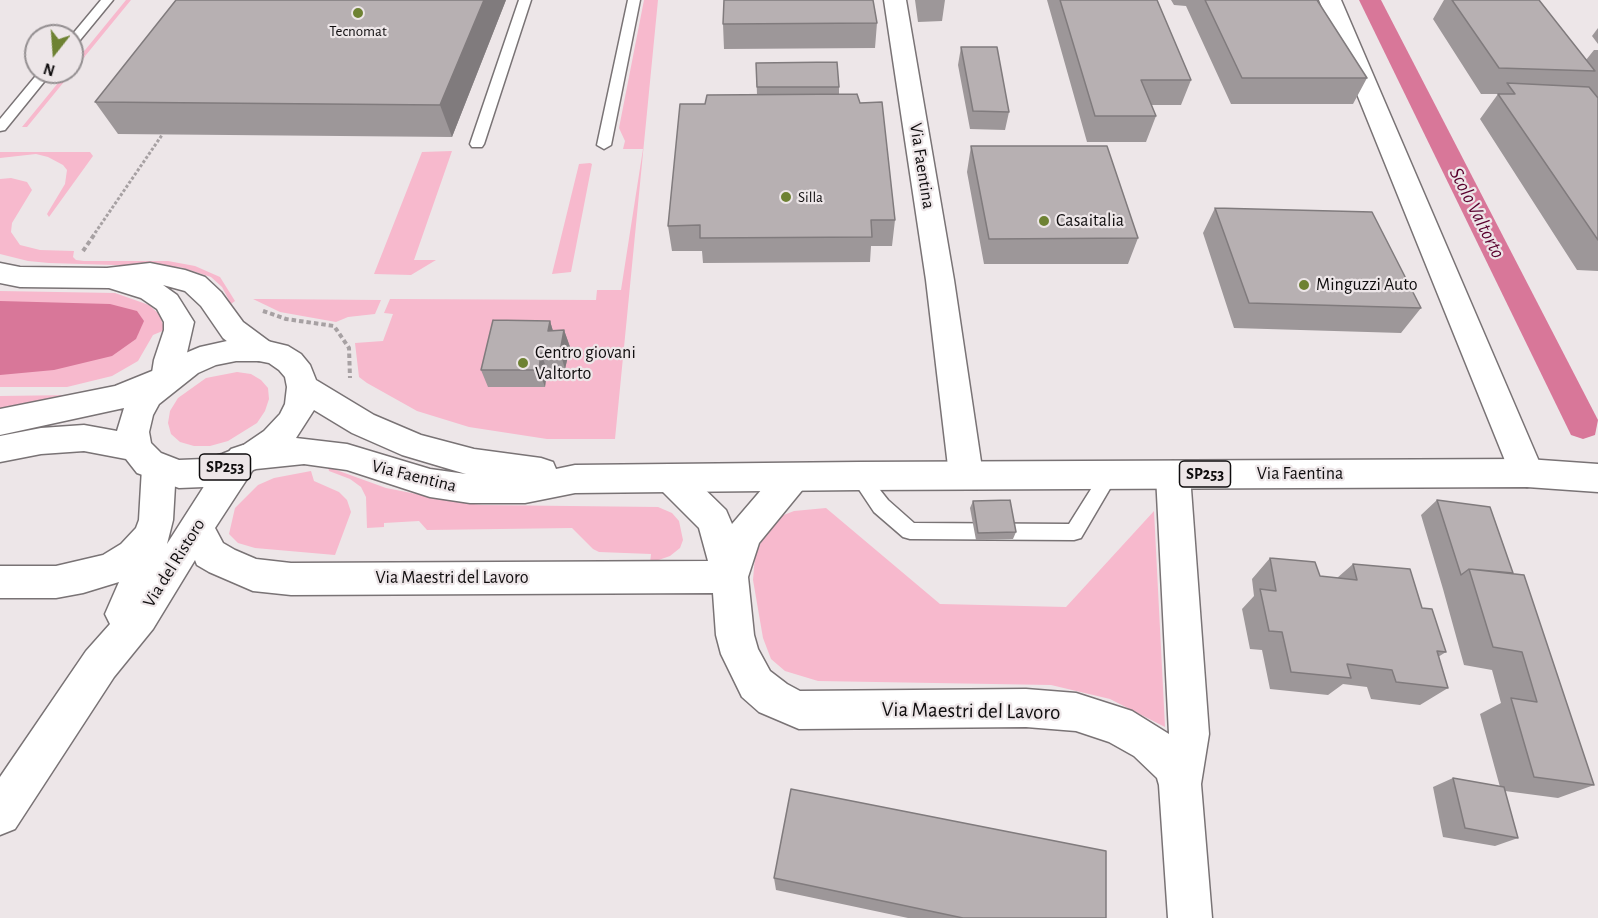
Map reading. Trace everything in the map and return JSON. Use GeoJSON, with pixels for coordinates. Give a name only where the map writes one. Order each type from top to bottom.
{"type":"FeatureCollection","features":[{"type":"Feature","properties":{"kind":"street","name":"Via Faentina"},"geometry":{"type":"LineString","coordinates":[[894,0],[940,280],[966,475]]}},
{"type":"Feature","properties":{"kind":"street"},"geometry":{"type":"LineString","coordinates":[[1330,0],[1539,474]]}},
{"type":"Feature","properties":{"kind":"street"},"geometry":{"type":"LineString","coordinates":[[0,273],[20,277],[107,278],[150,273],[175,277],[195,284],[211,299],[233,330],[259,350]]}},
{"type":"Feature","properties":{"kind":"street"},"geometry":{"type":"LineString","coordinates":[[107,278],[151,291],[167,302],[179,322],[166,379]]}},
{"type":"Feature","properties":{"kind":"street"},"geometry":{"type":"LineString","coordinates":[[147,458],[133,432],[138,413],[148,395],[187,365],[211,355],[236,350],[259,350],[277,354],[290,362],[299,373],[303,387]]}},
{"type":"Feature","properties":{"kind":"street"},"geometry":{"type":"LineString","coordinates":[[0,422],[121,397],[166,379]]}},
{"type":"Feature","properties":{"kind":"street","name":"Via Faentina"},"geometry":{"type":"LineString","coordinates":[[303,387],[363,424],[414,446],[474,464],[526,469],[575,479]]}},
{"type":"Feature","properties":{"kind":"street","name":"SP253"},"geometry":{"type":"LineString","coordinates":[[147,458],[179,474],[204,473],[248,457],[275,440],[291,423],[301,405],[303,387]]}},
{"type":"Feature","properties":{"kind":"street"},"geometry":{"type":"LineString","coordinates":[[0,449],[41,441],[84,438],[147,458]]}},
{"type":"Feature","properties":{"kind":"street","name":"Via Faentina"},"geometry":{"type":"LineString","coordinates":[[248,457],[304,451],[347,457],[430,483],[470,489],[525,489],[575,479],[859,476],[1539,474],[1598,478]]}},
{"type":"Feature","properties":{"kind":"street","name":"Via del Ristoro"},"geometry":{"type":"LineString","coordinates":[[0,814],[100,664],[140,617],[222,487],[248,457]]}},
{"type":"Feature","properties":{"kind":"street","name":"Via del Ristoro"},"geometry":{"type":"LineString","coordinates":[[100,664],[140,574],[156,520],[147,458]]}},
{"type":"Feature","properties":{"kind":"street"},"geometry":{"type":"LineString","coordinates":[[1173,475],[1189,734],[1180,784]]}},
{"type":"Feature","properties":{"kind":"street","name":"Via Maestri del Lavoro"},"geometry":{"type":"LineString","coordinates":[[730,577],[744,536],[792,478]]}},
{"type":"Feature","properties":{"kind":"street","name":"Via Maestri del Lavoro"},"geometry":{"type":"LineString","coordinates":[[672,479],[714,521],[730,577],[735,635],[740,654],[756,684],[773,698],[799,710],[1026,708],[1076,712],[1118,725],[1148,742],[1171,764],[1180,784],[1190,918]]}},
{"type":"Feature","properties":{"kind":"street","name":"Via Maestri del Lavoro"},"geometry":{"type":"LineString","coordinates":[[197,527],[210,554],[253,576],[291,579],[730,577]]}},
{"type":"Feature","properties":{"kind":"street"},"geometry":{"type":"LineString","coordinates":[[0,582],[56,582],[113,568],[134,555],[151,536]]}},
{"type":"Feature","properties":{"kind":"lane"},"geometry":{"type":"LineString","coordinates":[[84,28],[107,0]]}},
{"type":"Feature","properties":{"kind":"lane"},"geometry":{"type":"LineString","coordinates":[[477,144],[525,0]]}},
{"type":"Feature","properties":{"kind":"lane"},"geometry":{"type":"LineString","coordinates":[[604,145],[634,0]]}},
{"type":"Feature","properties":{"kind":"lane"},"geometry":{"type":"LineString","coordinates":[[0,127],[36,84]]}},
{"type":"Feature","properties":{"kind":"lane"},"geometry":{"type":"LineString","coordinates":[[859,476],[881,506],[910,531],[1074,532],[1109,475]]}},
{"type":"Feature","properties":{"kind":"path"},"geometry":{"type":"LineString","coordinates":[[87,257],[82,255],[84,250],[162,135]]}},
{"type":"Feature","properties":{"kind":"shaded area"},"geometry":{"type":"Polygon","coordinates":[[[126,0],[131,0],[84,57],[84,51],[126,0]]]}},
{"type":"Feature","properties":{"kind":"shaded area"},"geometry":{"type":"Polygon","coordinates":[[[644,0],[658,0],[615,439],[547,439],[469,427],[417,411],[367,383],[359,377],[355,343],[383,341],[393,314],[384,313],[390,299],[596,300],[597,290],[621,290],[643,149],[623,149],[625,141],[619,128],[644,0]]]}},
{"type":"Feature","properties":{"kind":"shaded area"},"geometry":{"type":"Polygon","coordinates":[[[57,84],[62,84],[27,127],[22,127],[57,84]]]}},
{"type":"Feature","properties":{"kind":"shaded area"},"geometry":{"type":"Polygon","coordinates":[[[452,151],[414,260],[436,260],[411,275],[374,274],[422,152],[452,151]]]}},
{"type":"Feature","properties":{"kind":"shaded area"},"geometry":{"type":"Polygon","coordinates":[[[0,152],[90,152],[93,156],[49,217],[47,214],[65,184],[67,170],[63,165],[48,157],[36,154],[0,158],[0,152]]]}},
{"type":"Feature","properties":{"kind":"shaded area"},"geometry":{"type":"Polygon","coordinates":[[[579,164],[592,164],[571,272],[552,274],[579,164]]]}},
{"type":"Feature","properties":{"kind":"shaded area"},"geometry":{"type":"Polygon","coordinates":[[[11,178],[27,182],[32,190],[12,223],[11,232],[20,245],[40,250],[74,251],[73,257],[76,260],[84,261],[168,261],[195,266],[220,277],[235,301],[231,304],[222,287],[211,277],[180,267],[49,263],[28,261],[0,254],[0,179],[11,178]]]}},
{"type":"Feature","properties":{"kind":"shaded area"},"geometry":{"type":"Polygon","coordinates":[[[0,291],[115,293],[149,305],[159,314],[165,330],[153,335],[138,361],[112,376],[67,387],[0,387],[0,291]]]}},
{"type":"Feature","properties":{"kind":"shaded area"},"geometry":{"type":"Polygon","coordinates":[[[253,299],[381,300],[375,314],[348,317],[336,322],[280,312],[253,299]]]}},
{"type":"Feature","properties":{"kind":"shaded area"},"geometry":{"type":"Polygon","coordinates":[[[0,301],[110,304],[137,311],[144,321],[136,339],[112,356],[54,370],[0,375],[0,301]]]}},
{"type":"Feature","properties":{"kind":"shaded area"},"geometry":{"type":"Polygon","coordinates":[[[237,372],[251,374],[268,388],[269,399],[257,423],[228,441],[210,446],[194,446],[180,442],[171,434],[168,423],[170,411],[178,398],[206,378],[237,372]]]}},
{"type":"Feature","properties":{"kind":"shaded area"},"geometry":{"type":"Polygon","coordinates":[[[74,395],[0,412],[0,396],[74,395]]]}},
{"type":"Feature","properties":{"kind":"shaded area"},"geometry":{"type":"Polygon","coordinates":[[[328,467],[386,488],[457,502],[482,505],[658,507],[672,513],[679,521],[683,540],[680,548],[670,556],[650,563],[651,554],[599,552],[572,528],[427,530],[419,521],[384,523],[384,527],[367,528],[366,497],[361,487],[350,479],[329,471],[328,467]]]}},
{"type":"Feature","properties":{"kind":"shaded area"},"geometry":{"type":"Polygon","coordinates":[[[311,471],[314,481],[339,492],[347,500],[351,512],[335,555],[255,548],[238,543],[229,534],[235,508],[258,485],[274,478],[311,471]]]}},
{"type":"Feature","properties":{"kind":"shaded area"},"geometry":{"type":"Polygon","coordinates":[[[826,508],[940,604],[1066,607],[1154,511],[1165,727],[1110,699],[1051,685],[818,681],[785,671],[771,659],[763,638],[753,580],[755,556],[764,535],[776,518],[794,511],[826,508]]]}},
{"type":"Feature","properties":{"kind":"building"},"geometry":{"type":"Polygon","coordinates":[[[176,0],[484,0],[440,105],[95,102],[176,0]]]}},
{"type":"Feature","properties":{"kind":"building"},"geometry":{"type":"Polygon","coordinates":[[[724,0],[873,0],[877,23],[723,24],[724,0]]]}},
{"type":"Feature","properties":{"kind":"building"},"geometry":{"type":"Polygon","coordinates":[[[1060,0],[1157,0],[1191,80],[1141,80],[1156,116],[1095,116],[1060,0]]]}},
{"type":"Feature","properties":{"kind":"building"},"geometry":{"type":"Polygon","coordinates":[[[1205,0],[1317,0],[1367,78],[1242,78],[1205,0]]]}},
{"type":"Feature","properties":{"kind":"building"},"geometry":{"type":"Polygon","coordinates":[[[1452,0],[1539,0],[1595,71],[1499,68],[1452,0]]]}},
{"type":"Feature","properties":{"kind":"building"},"geometry":{"type":"Polygon","coordinates":[[[961,47],[997,47],[1009,112],[973,111],[961,47]]]}},
{"type":"Feature","properties":{"kind":"building"},"geometry":{"type":"Polygon","coordinates":[[[837,62],[839,87],[757,87],[756,63],[837,62]]]}},
{"type":"Feature","properties":{"kind":"building"},"geometry":{"type":"Polygon","coordinates":[[[1507,83],[1589,87],[1598,98],[1598,240],[1498,94],[1515,94],[1507,83]]]}},
{"type":"Feature","properties":{"kind":"building"},"geometry":{"type":"Polygon","coordinates":[[[857,94],[860,103],[882,102],[895,220],[871,220],[872,237],[700,238],[700,225],[668,226],[680,104],[705,104],[707,95],[857,94]]]}},
{"type":"Feature","properties":{"kind":"building"},"geometry":{"type":"Polygon","coordinates":[[[971,146],[1107,146],[1138,238],[989,239],[971,146]]]}},
{"type":"Feature","properties":{"kind":"building"},"geometry":{"type":"Polygon","coordinates":[[[1215,208],[1372,212],[1421,308],[1249,303],[1215,208]]]}},
{"type":"Feature","properties":{"kind":"building"},"geometry":{"type":"Polygon","coordinates":[[[493,320],[550,321],[548,331],[564,330],[560,352],[541,353],[539,370],[481,370],[493,320]]]}},
{"type":"Feature","properties":{"kind":"building"},"geometry":{"type":"Polygon","coordinates":[[[1010,500],[1016,532],[978,533],[973,501],[1010,500]]]}},
{"type":"Feature","properties":{"kind":"building"},"geometry":{"type":"Polygon","coordinates":[[[1437,500],[1490,507],[1513,573],[1469,569],[1461,575],[1437,500]]]}},
{"type":"Feature","properties":{"kind":"building"},"geometry":{"type":"Polygon","coordinates":[[[1270,558],[1315,562],[1320,576],[1357,580],[1353,564],[1410,569],[1422,608],[1432,609],[1446,652],[1437,651],[1448,688],[1396,682],[1392,670],[1347,664],[1351,678],[1291,672],[1282,632],[1269,631],[1260,589],[1276,591],[1270,558]]]}},
{"type":"Feature","properties":{"kind":"building"},"geometry":{"type":"Polygon","coordinates":[[[1469,569],[1524,575],[1594,785],[1534,777],[1511,698],[1537,702],[1522,652],[1493,647],[1469,569]]]}},
{"type":"Feature","properties":{"kind":"building"},"geometry":{"type":"Polygon","coordinates":[[[1453,778],[1504,787],[1518,838],[1465,828],[1453,778]]]}},
{"type":"Feature","properties":{"kind":"building"},"geometry":{"type":"Polygon","coordinates":[[[791,789],[1106,851],[1106,918],[963,918],[774,878],[791,789]]]}},
{"type":"Feature","properties":{"kind":"waterway","name":"Scolo Valtorto"},"geometry":{"type":"LineString","coordinates":[[1370,0],[1583,425]]}},
{"type":"Feature","properties":{"kind":"place","name":"Tecnomat"},"geometry":{"type":"Point","coordinates":[358,13]}},
{"type":"Feature","properties":{"kind":"place","name":"Silla"},"geometry":{"type":"Point","coordinates":[786,197]}},
{"type":"Feature","properties":{"kind":"place","name":"Casaitalia"},"geometry":{"type":"Point","coordinates":[1044,221]}},
{"type":"Feature","properties":{"kind":"place","name":"Minguzzi Auto"},"geometry":{"type":"Point","coordinates":[1304,285]}},
{"type":"Feature","properties":{"kind":"place","name":"Centro giovani Valtorto"},"geometry":{"type":"Point","coordinates":[523,363]}}]}
